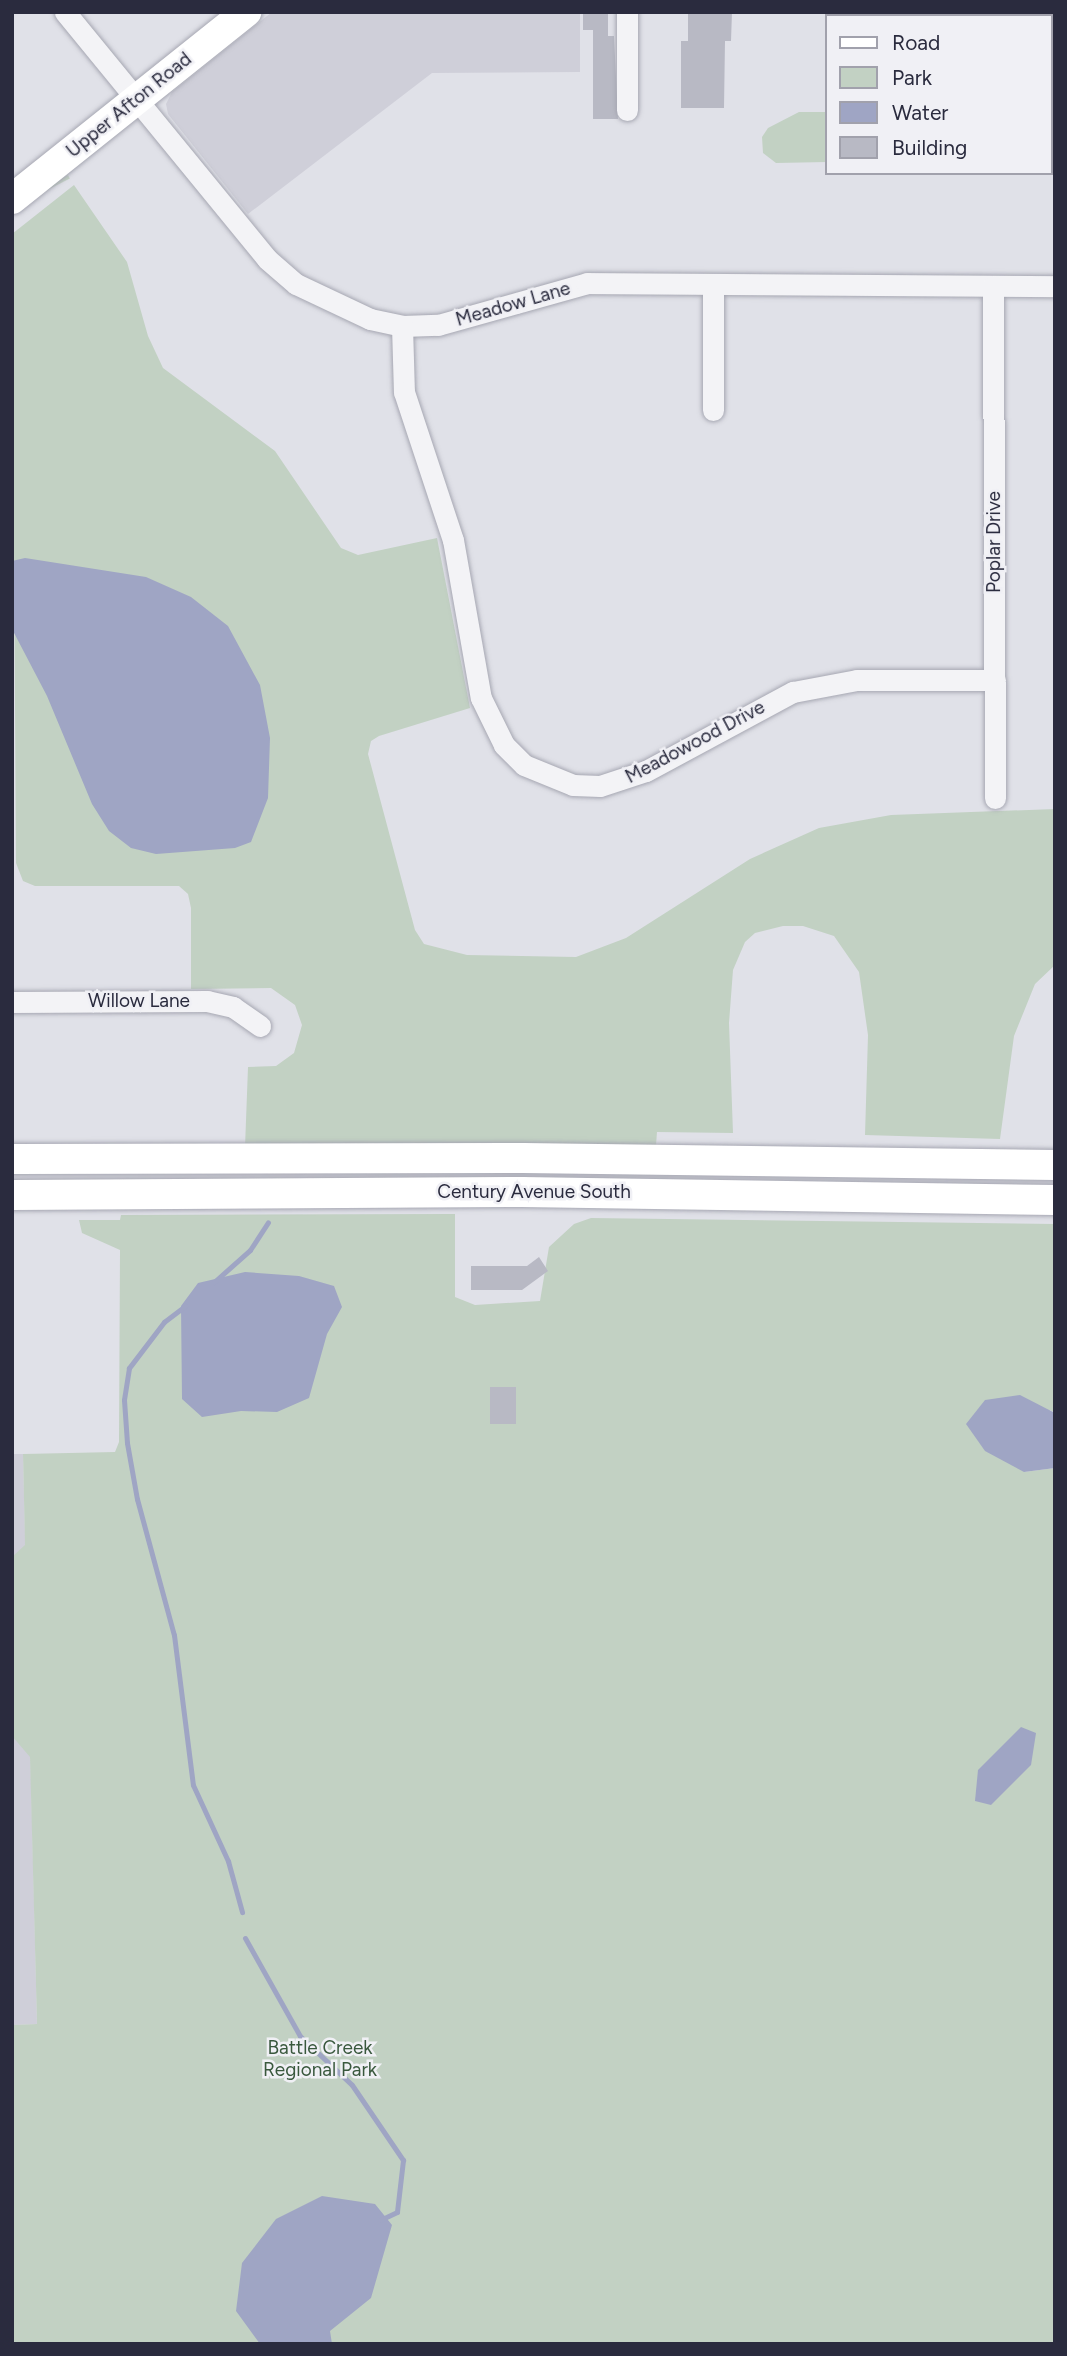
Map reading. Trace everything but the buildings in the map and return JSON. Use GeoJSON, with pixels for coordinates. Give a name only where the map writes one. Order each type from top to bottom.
{"type":"FeatureCollection","features":[{"type":"Feature","properties":{"kind":"main road","name":"Upper Afton Road"},"geometry":{"type":"LineString","coordinates":[[12,199],[246,12]]}},
{"type":"Feature","properties":{"kind":"main road","name":"Century Avenue South"},"geometry":{"type":"LineString","coordinates":[[12,1159],[537,1158],[1055,1165]]}},
{"type":"Feature","properties":{"kind":"main road","name":"Century Avenue South"},"geometry":{"type":"LineString","coordinates":[[12,1195],[522,1192],[1055,1200]]}},
{"type":"Feature","properties":{"kind":"street","name":"Meadow Lane"},"geometry":{"type":"LineString","coordinates":[[65,12],[267,259],[296,284],[338,307],[402,326],[467,319],[536,294],[587,283],[1055,286]]}},
{"type":"Feature","properties":{"kind":"street"},"geometry":{"type":"LineString","coordinates":[[627,12],[627,110]]}},
{"type":"Feature","properties":{"kind":"street"},"geometry":{"type":"LineString","coordinates":[[713,285],[713,410]]}},
{"type":"Feature","properties":{"kind":"street","name":"Poplar Drive"},"geometry":{"type":"LineString","coordinates":[[993,286],[995,798]]}},
{"type":"Feature","properties":{"kind":"street","name":"Meadowood Drive"},"geometry":{"type":"LineString","coordinates":[[402,326],[404,392],[453,540],[481,698],[504,745],[524,765],[572,785],[600,786],[646,771],[793,692],[857,680],[995,680]]}},
{"type":"Feature","properties":{"kind":"street","name":"Willow Lane"},"geometry":{"type":"LineString","coordinates":[[12,1002],[207,1001],[233,1007],[260,1026]]}},
{"type":"Feature","properties":{"kind":"shaded area"},"geometry":{"type":"Polygon","coordinates":[[[272,12],[580,12],[580,72],[432,73],[248,214],[168,114],[166,104],[172,92],[272,12]]]}},
{"type":"Feature","properties":{"kind":"shaded area"},"geometry":{"type":"Polygon","coordinates":[[[12,1454],[23,1454],[37,2024],[12,2025],[12,1454]]]}},
{"type":"Feature","properties":{"kind":"green space"},"geometry":{"type":"Polygon","coordinates":[[[799,112],[825,112],[825,162],[776,163],[763,153],[762,137],[768,128],[799,112]]]}},
{"type":"Feature","properties":{"kind":"green space"},"geometry":{"type":"Polygon","coordinates":[[[68,175],[70,179],[12,208],[12,204],[68,175]]]}},
{"type":"Feature","properties":{"kind":"green space"},"geometry":{"type":"Polygon","coordinates":[[[74,185],[127,262],[148,336],[163,368],[275,451],[341,548],[358,555],[437,538],[470,708],[379,736],[371,741],[368,754],[415,930],[424,944],[467,955],[576,957],[626,938],[750,859],[819,828],[891,815],[1055,809],[1055,965],[1035,984],[1014,1036],[1000,1139],[865,1135],[868,1035],[859,972],[834,936],[803,926],[783,926],[755,933],[745,942],[733,970],[729,1023],[733,1133],[657,1132],[656,1145],[245,1147],[248,1067],[276,1066],[294,1053],[302,1025],[295,1005],[271,988],[191,989],[191,908],[188,894],[179,886],[35,886],[23,881],[16,863],[12,234],[74,185]]]}},
{"type":"Feature","properties":{"kind":"green space","name":"Battle Creek Regional Park"},"geometry":{"type":"Polygon","coordinates":[[[455,1214],[455,1297],[475,1305],[540,1301],[549,1247],[574,1224],[591,1218],[1055,1224],[1055,1413],[1050,1410],[1024,1472],[1055,1468],[1055,2344],[12,2344],[12,2025],[37,2024],[30,1757],[12,1736],[12,1557],[25,1545],[23,1454],[115,1452],[119,1442],[120,1250],[82,1233],[79,1220],[120,1220],[121,1215],[455,1214]]]}},
{"type":"Feature","properties":{"kind":"water"},"geometry":{"type":"Polygon","coordinates":[[[25,558],[146,577],[191,597],[228,626],[260,685],[270,738],[268,798],[251,842],[235,848],[156,854],[131,848],[109,831],[92,804],[47,696],[12,629],[12,561],[25,558]]]}},
{"type":"Feature","properties":{"kind":"water"},"geometry":{"type":"Polygon","coordinates":[[[245,1272],[299,1276],[334,1286],[342,1307],[327,1334],[309,1398],[277,1412],[241,1411],[202,1417],[182,1399],[181,1306],[198,1283],[245,1272]]]}},
{"type":"Feature","properties":{"kind":"water"},"geometry":{"type":"Polygon","coordinates":[[[1020,1395],[1055,1413],[1055,1468],[1024,1472],[985,1451],[966,1424],[985,1400],[1020,1395]]]}},
{"type":"Feature","properties":{"kind":"water"},"geometry":{"type":"Polygon","coordinates":[[[1021,1727],[1036,1733],[1031,1765],[991,1805],[975,1801],[978,1770],[1021,1727]]]}},
{"type":"Feature","properties":{"kind":"water"},"geometry":{"type":"Polygon","coordinates":[[[322,2196],[375,2204],[392,2225],[371,2298],[330,2331],[332,2344],[260,2344],[236,2311],[242,2263],[276,2219],[322,2196]]]}},
{"type":"Feature","properties":{"kind":"waterway"},"geometry":{"type":"LineString","coordinates":[[214,1282],[250,1250],[268,1222]]}},
{"type":"Feature","properties":{"kind":"waterway"},"geometry":{"type":"LineString","coordinates":[[185,1306],[164,1322],[129,1368],[124,1400],[127,1443],[137,1499],[174,1635],[193,1785],[228,1861],[242,1912]]}},
{"type":"Feature","properties":{"kind":"waterway"},"geometry":{"type":"LineString","coordinates":[[245,1938],[300,2036],[352,2085],[403,2160],[397,2212],[382,2219]]}}]}
